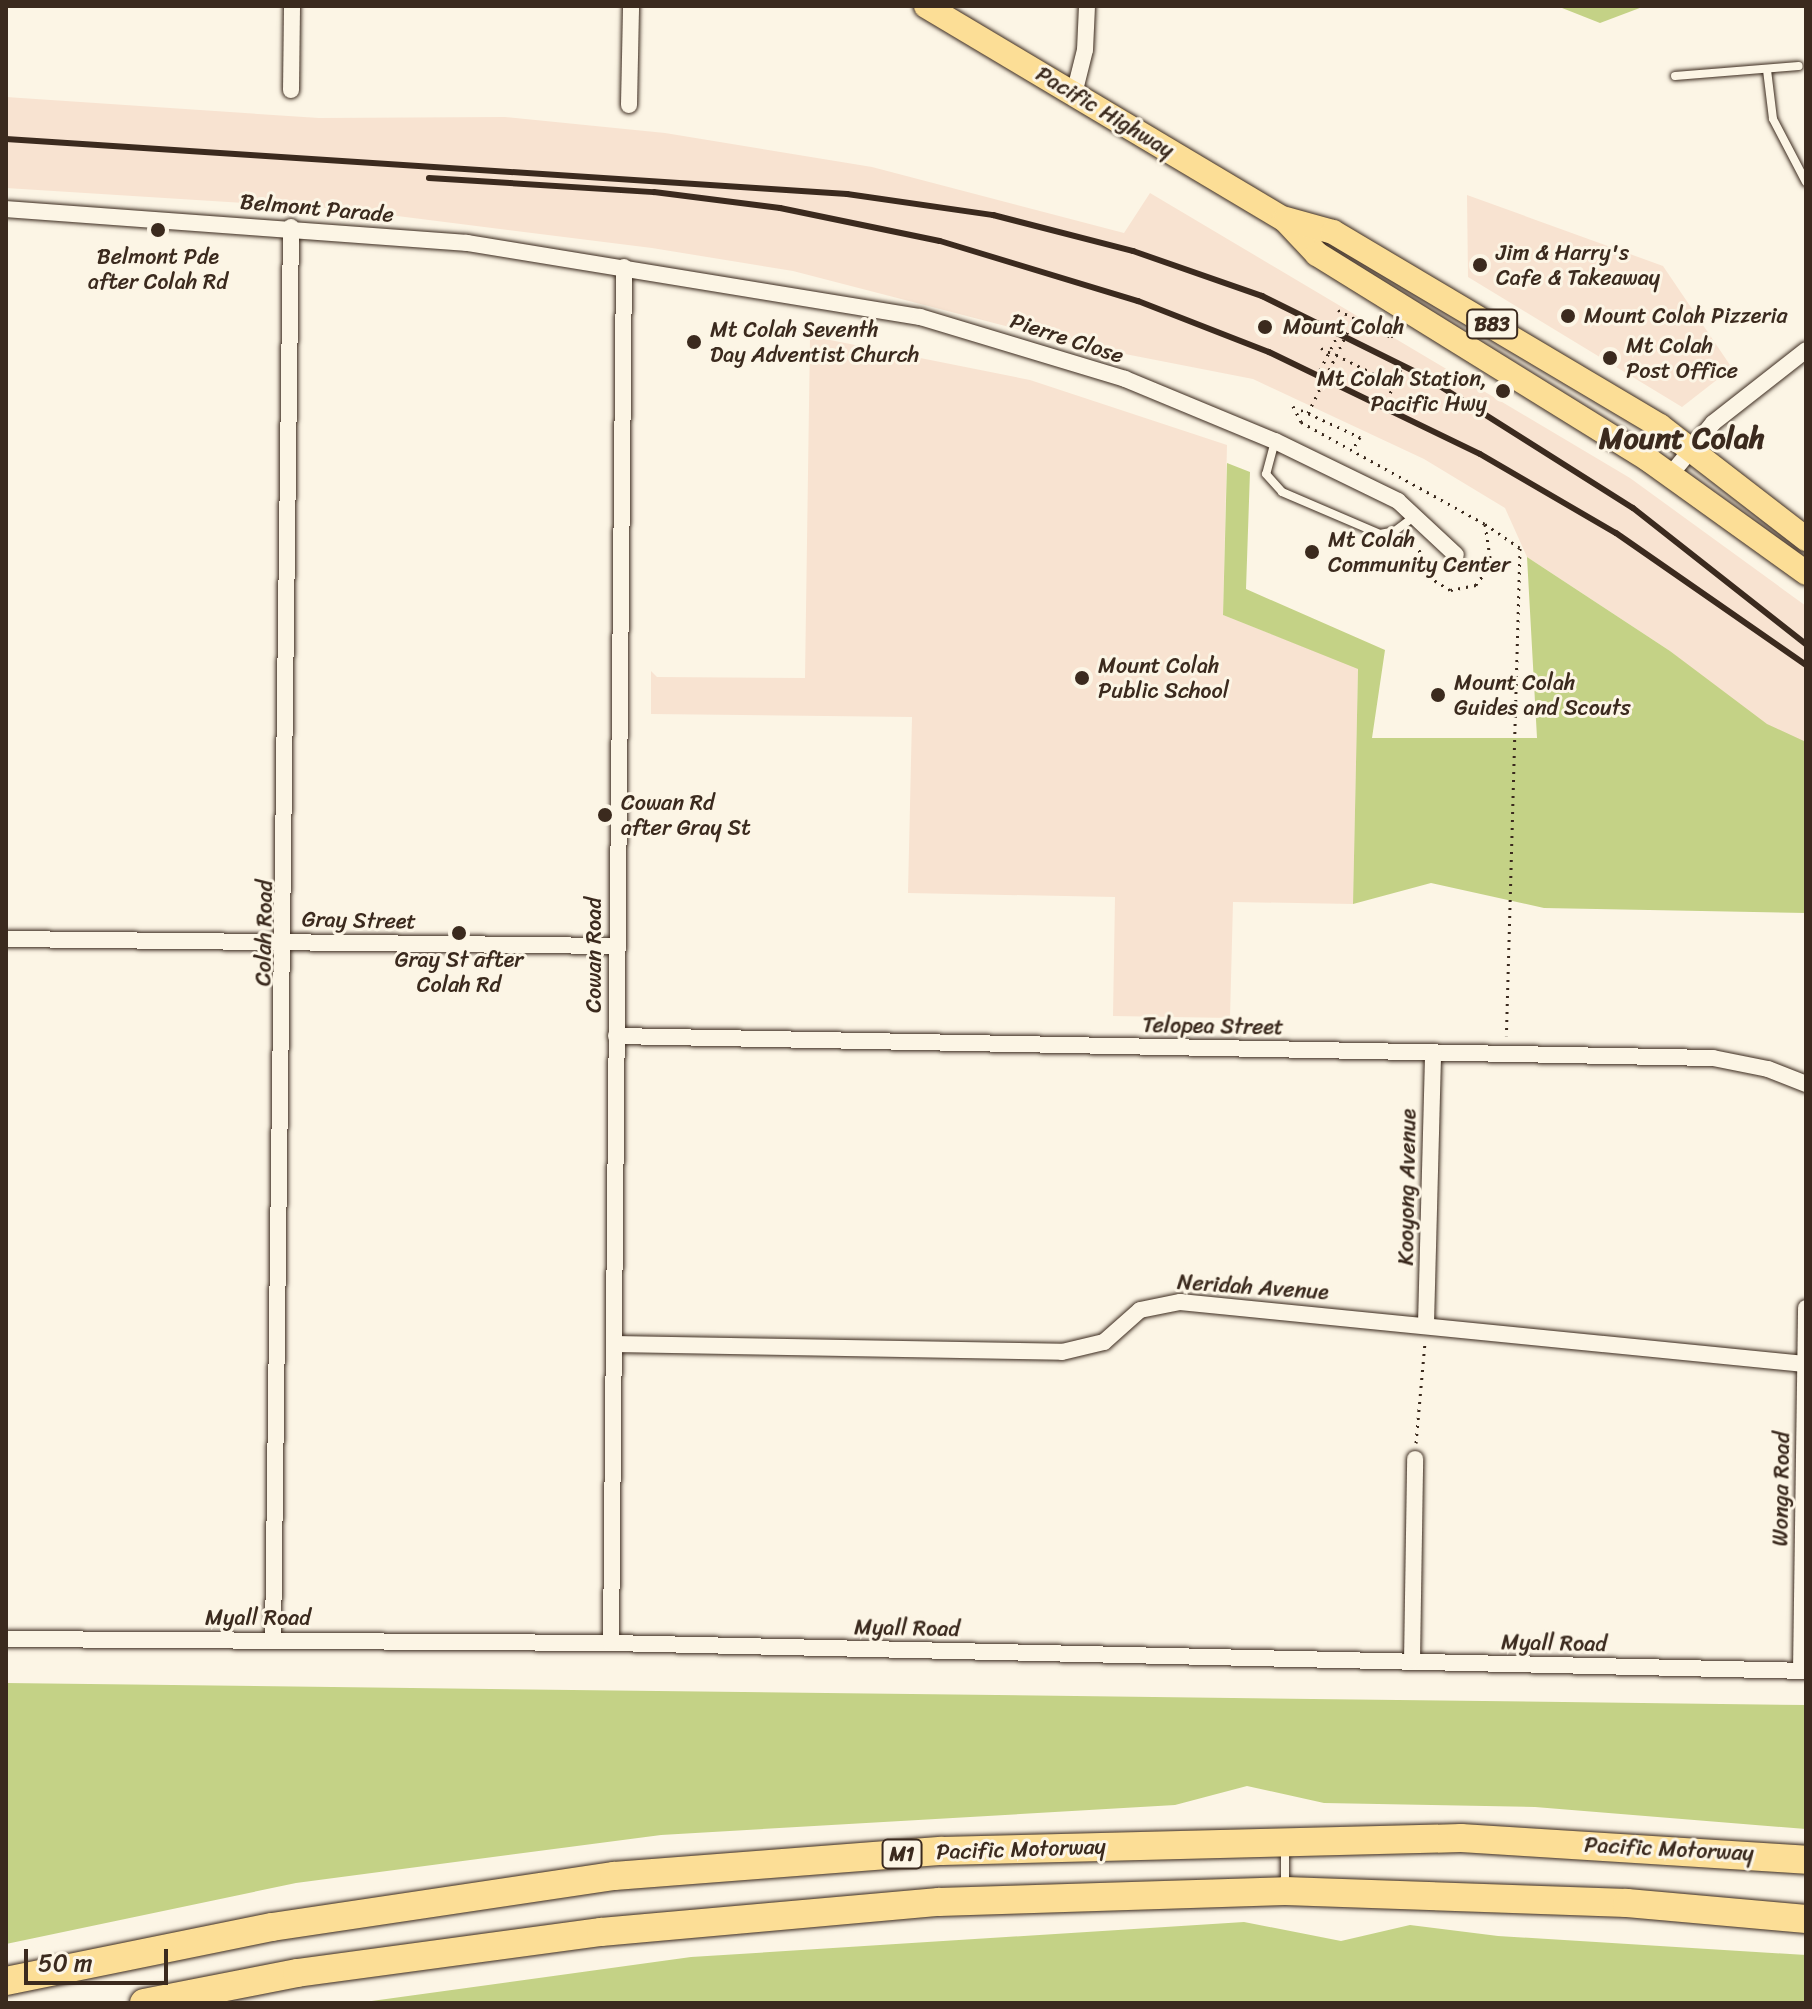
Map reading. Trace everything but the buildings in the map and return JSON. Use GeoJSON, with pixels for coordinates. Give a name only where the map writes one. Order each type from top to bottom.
{"type":"FeatureCollection","features":[{"type":"Feature","properties":{"kind":"highway","name":"Pacific Motorway"},"geometry":{"type":"LineString","coordinates":[[6,1981],[272,1927],[614,1876],[942,1851],[1285,1839],[1461,1838],[1806,1860]]}},
{"type":"Feature","properties":{"kind":"highway"},"geometry":{"type":"LineString","coordinates":[[144,2003],[297,1973],[601,1932],[939,1902],[1285,1891],[1627,1903],[1806,1919]]}},
{"type":"Feature","properties":{"kind":"main road","name":"Pacific Highway"},"geometry":{"type":"LineString","coordinates":[[926,6],[1284,219],[1345,239],[1691,448],[1806,539]]}},
{"type":"Feature","properties":{"kind":"main road","name":"Pacific Highway"},"geometry":{"type":"LineString","coordinates":[[1284,219],[1317,254],[1671,474],[1806,573]]}},
{"type":"Feature","properties":{"kind":"street"},"geometry":{"type":"LineString","coordinates":[[291,90],[292,6]]}},
{"type":"Feature","properties":{"kind":"street"},"geometry":{"type":"LineString","coordinates":[[629,105],[631,6]]}},
{"type":"Feature","properties":{"kind":"street"},"geometry":{"type":"LineString","coordinates":[[1074,94],[1085,50],[1087,6]]}},
{"type":"Feature","properties":{"kind":"street","name":"Belmont Parade"},"geometry":{"type":"LineString","coordinates":[[6,209],[291,227],[467,243],[624,267]]}},
{"type":"Feature","properties":{"kind":"street","name":"Colah Road"},"geometry":{"type":"LineString","coordinates":[[273,1640],[286,941],[291,227]]}},
{"type":"Feature","properties":{"kind":"street","name":"Pierre Close"},"geometry":{"type":"LineString","coordinates":[[624,267],[920,317],[1125,379],[1275,441],[1417,514],[1456,555]]}},
{"type":"Feature","properties":{"kind":"street","name":"Cowan Road"},"geometry":{"type":"LineString","coordinates":[[611,1643],[624,267]]}},
{"type":"Feature","properties":{"kind":"street"},"geometry":{"type":"LineString","coordinates":[[1671,474],[1713,423],[1806,350]]}},
{"type":"Feature","properties":{"kind":"street","name":"Gray Street"},"geometry":{"type":"LineString","coordinates":[[6,939],[616,946]]}},
{"type":"Feature","properties":{"kind":"street","name":"Telopea Street"},"geometry":{"type":"LineString","coordinates":[[616,1036],[1713,1058],[1768,1069],[1806,1084]]}},
{"type":"Feature","properties":{"kind":"street","name":"Kooyong Avenue"},"geometry":{"type":"LineString","coordinates":[[1426,1324],[1433,1052]]}},
{"type":"Feature","properties":{"kind":"street","name":"Neridah Avenue"},"geometry":{"type":"LineString","coordinates":[[614,1344],[1062,1352],[1104,1342],[1140,1310],[1180,1302],[1805,1364]]}},
{"type":"Feature","properties":{"kind":"street","name":"Wonga Road"},"geometry":{"type":"LineString","coordinates":[[1804,1671],[1806,1308]]}},
{"type":"Feature","properties":{"kind":"street"},"geometry":{"type":"LineString","coordinates":[[1412,1661],[1415,1459]]}},
{"type":"Feature","properties":{"kind":"street","name":"Myall Road"},"geometry":{"type":"LineString","coordinates":[[6,1639],[611,1643],[1804,1671]]}},
{"type":"Feature","properties":{"kind":"lane"},"geometry":{"type":"LineString","coordinates":[[1675,76],[1799,66]]}},
{"type":"Feature","properties":{"kind":"lane"},"geometry":{"type":"LineString","coordinates":[[1767,70],[1773,119],[1806,182]]}},
{"type":"Feature","properties":{"kind":"lane"},"geometry":{"type":"LineString","coordinates":[[1275,441],[1266,474],[1282,492],[1380,534],[1401,528],[1417,514]]}},
{"type":"Feature","properties":{"kind":"lane"},"geometry":{"type":"LineString","coordinates":[[1285,1839],[1285,1891]]}},
{"type":"Feature","properties":{"kind":"path"},"geometry":{"type":"LineString","coordinates":[[1352,303],[1347,312],[1338,310],[1391,337],[1396,329]]}},
{"type":"Feature","properties":{"kind":"path"},"geometry":{"type":"LineString","coordinates":[[1308,413],[1355,317]]}},
{"type":"Feature","properties":{"kind":"path"},"geometry":{"type":"LineString","coordinates":[[1320,370],[1337,336]]}},
{"type":"Feature","properties":{"kind":"path"},"geometry":{"type":"LineString","coordinates":[[1329,351],[1321,348],[1395,384]]}},
{"type":"Feature","properties":{"kind":"path"},"geometry":{"type":"LineString","coordinates":[[1387,400],[1401,369]]}},
{"type":"Feature","properties":{"kind":"path"},"geometry":{"type":"LineString","coordinates":[[1293,406],[1360,437],[1354,448]]}},
{"type":"Feature","properties":{"kind":"path"},"geometry":{"type":"LineString","coordinates":[[1485,524],[1520,548],[1506,1052]]}},
{"type":"Feature","properties":{"kind":"path"},"geometry":{"type":"LineString","coordinates":[[1415,1459],[1426,1324]]}},
{"type":"Feature","properties":{"kind":"shaded area"},"geometry":{"type":"Polygon","coordinates":[[[6,97],[319,118],[505,117],[665,133],[872,167],[1124,233],[1150,193],[1630,478],[1806,606],[1806,759],[1670,651],[1527,557],[1505,508],[1424,459],[1253,379],[1079,345],[793,271],[652,248],[342,209],[6,188],[6,97]]]}},
{"type":"Feature","properties":{"kind":"shaded area"},"geometry":{"type":"Polygon","coordinates":[[[1467,195],[1663,266],[1732,368],[1682,407],[1468,277],[1467,195]]]}},
{"type":"Feature","properties":{"kind":"shaded area","name":"Mount Colah Public School"},"geometry":{"type":"Polygon","coordinates":[[[810,336],[1030,380],[1227,445],[1223,615],[1358,668],[1353,904],[1233,902],[1230,1018],[1113,1016],[1115,897],[908,893],[912,717],[651,714],[651,671],[657,677],[805,678],[810,336]]]}},
{"type":"Feature","properties":{"kind":"green space"},"geometry":{"type":"Polygon","coordinates":[[[1557,6],[1645,6],[1600,23],[1557,6]]]}},
{"type":"Feature","properties":{"kind":"green space"},"geometry":{"type":"Polygon","coordinates":[[[1227,463],[1250,472],[1246,589],[1385,650],[1372,738],[1537,738],[1527,557],[1670,651],[1767,724],[1806,742],[1806,913],[1544,908],[1431,883],[1353,904],[1358,669],[1223,615],[1227,463]]]}},
{"type":"Feature","properties":{"kind":"green space"},"geometry":{"type":"Polygon","coordinates":[[[6,1683],[1806,1705],[1806,1829],[1535,1807],[1324,1803],[1247,1786],[1175,1805],[661,1835],[296,1883],[6,1944],[6,1683]]]}},
{"type":"Feature","properties":{"kind":"green space"},"geometry":{"type":"Polygon","coordinates":[[[1244,1922],[1341,1941],[1410,1925],[1498,1936],[1806,1955],[1806,2003],[357,2003],[691,1957],[1244,1922]]]}},
{"type":"Feature","properties":{"kind":"railway"},"geometry":{"type":"LineString","coordinates":[[6,139],[847,194],[993,215],[1133,251],[1262,296],[1424,376],[1633,508],[1806,644]]}},
{"type":"Feature","properties":{"kind":"railway"},"geometry":{"type":"LineString","coordinates":[[429,178],[654,192],[780,208],[940,241],[1138,301],[1269,352],[1480,454],[1616,533],[1806,665]]}},
{"type":"Feature","properties":{"kind":"place","name":"Belmont Pde after Colah Rd"},"geometry":{"type":"Point","coordinates":[158,230]}},
{"type":"Feature","properties":{"kind":"place","name":"Jim & Harry's Cafe & Takeaway"},"geometry":{"type":"Point","coordinates":[1480,265]}},
{"type":"Feature","properties":{"kind":"place","name":"Mount Colah Pizzeria"},"geometry":{"type":"Point","coordinates":[1568,316]}},
{"type":"Feature","properties":{"kind":"place","name":"Mount Colah"},"geometry":{"type":"Point","coordinates":[1265,327]}},
{"type":"Feature","properties":{"kind":"place","name":"Mt Colah Seventh Day Adventist Church"},"geometry":{"type":"Point","coordinates":[694,342]}},
{"type":"Feature","properties":{"kind":"place","name":"Mt Colah Post Office"},"geometry":{"type":"Point","coordinates":[1610,358]}},
{"type":"Feature","properties":{"kind":"place","name":"Mt Colah Station, Pacific Hwy"},"geometry":{"type":"Point","coordinates":[1503,391]}},
{"type":"Feature","properties":{"kind":"place","name":"Mt Colah Community Center"},"geometry":{"type":"Point","coordinates":[1312,552]}},
{"type":"Feature","properties":{"kind":"place","name":"Mount Colah Public School"},"geometry":{"type":"Point","coordinates":[1082,678]}},
{"type":"Feature","properties":{"kind":"place","name":"Mount Colah Guides and Scouts"},"geometry":{"type":"Point","coordinates":[1438,695]}},
{"type":"Feature","properties":{"kind":"place","name":"Cowan Rd after Gray St"},"geometry":{"type":"Point","coordinates":[605,815]}},
{"type":"Feature","properties":{"kind":"place","name":"Gray St after Colah Rd"},"geometry":{"type":"Point","coordinates":[459,933]}},
{"type":"Feature","properties":{"kind":"district","name":"Mount Colah"},"geometry":{"type":"Point","coordinates":[1682,438]}}]}
